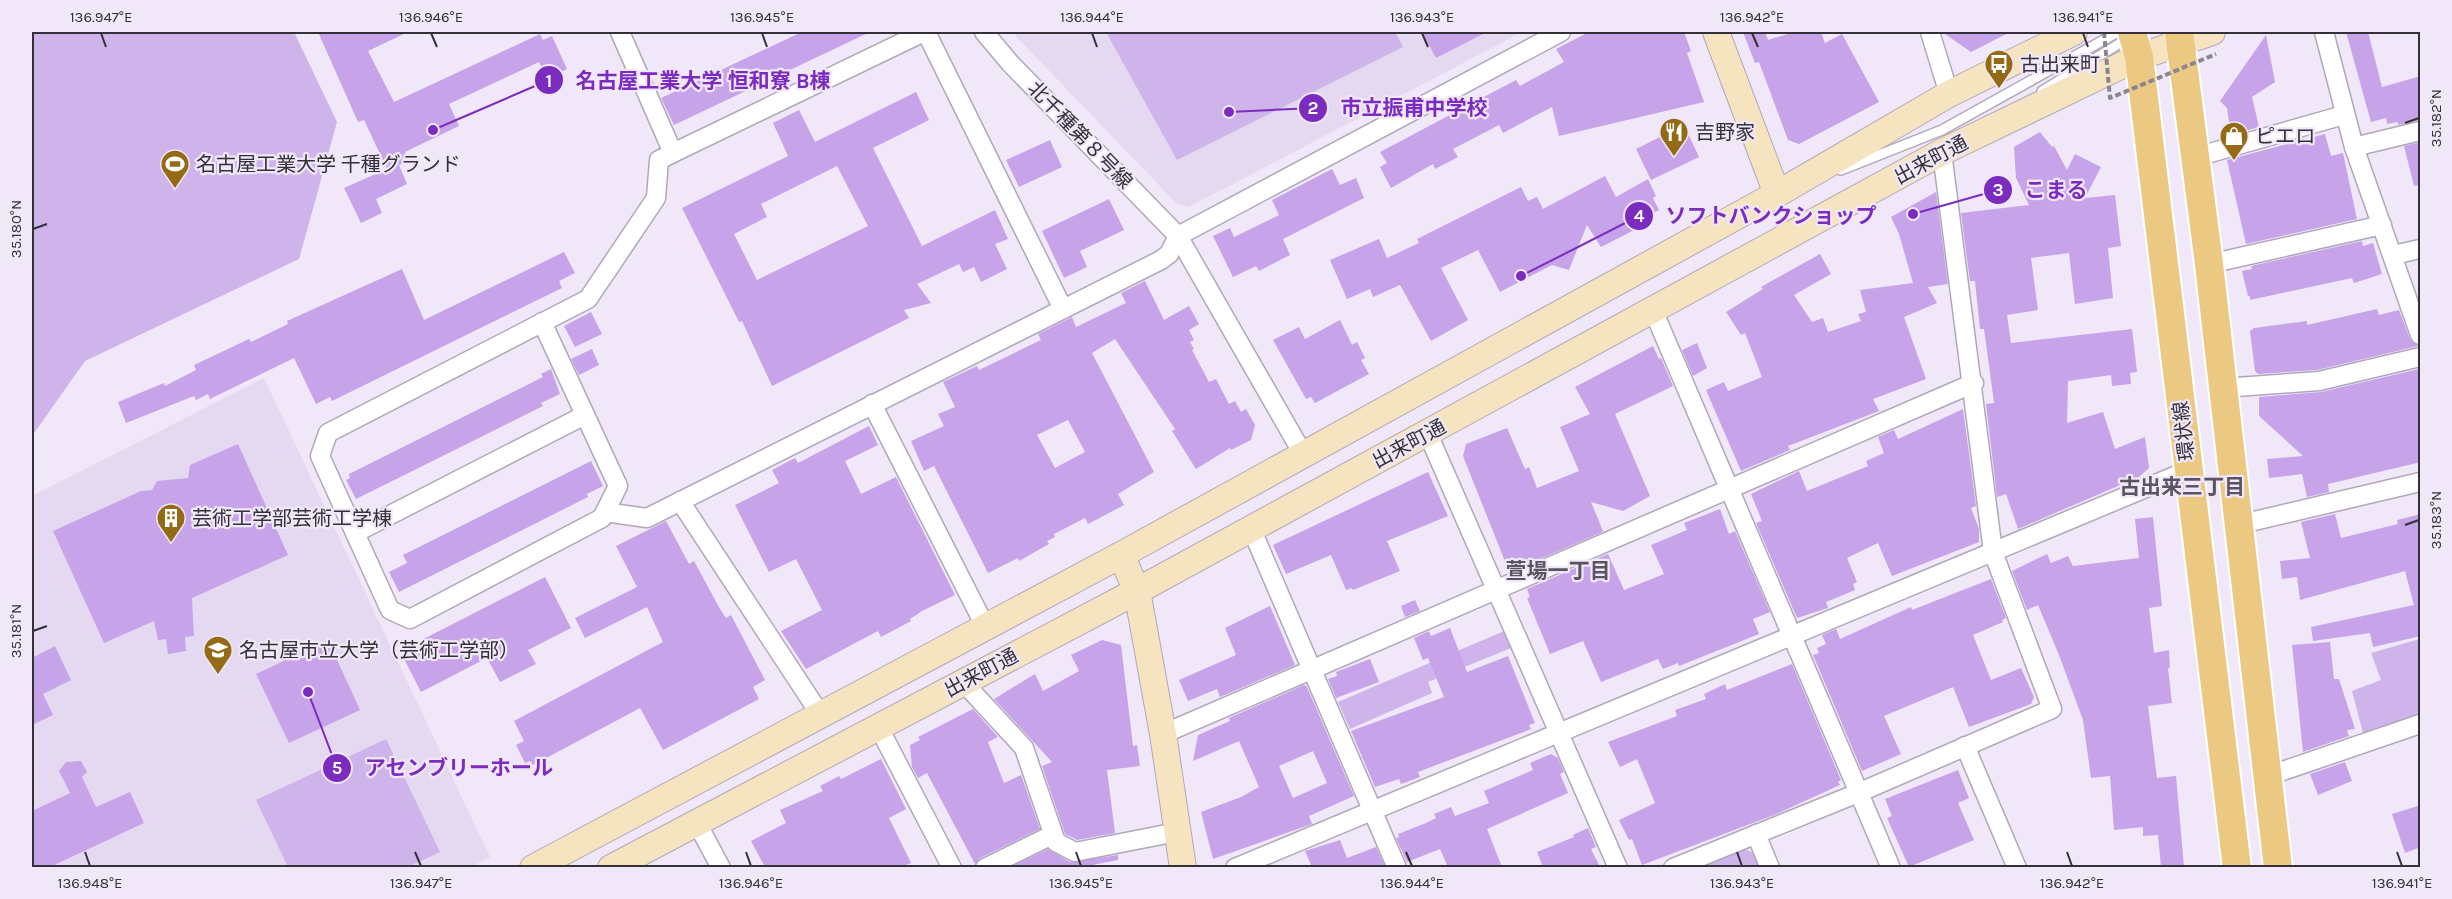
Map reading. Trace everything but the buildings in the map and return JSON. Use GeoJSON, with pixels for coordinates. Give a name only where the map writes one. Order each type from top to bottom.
{"type":"FeatureCollection","features":[{"type":"Feature","properties":{"kind":"main road"},"geometry":{"type":"LineString","coordinates":[[1716,32],[1777,194]]}},
{"type":"Feature","properties":{"kind":"main road","name":"出来町通"},"geometry":{"type":"LineString","coordinates":[[533,867],[1121,555],[1777,194],[1949,94],[2074,32]]}},
{"type":"Feature","properties":{"kind":"main road","name":"出来町通"},"geometry":{"type":"LineString","coordinates":[[611,867],[964,683],[1428,434],[1942,152],[2132,37],[2180,37],[2214,43]]}},
{"type":"Feature","properties":{"kind":"main road","name":"環状線"},"geometry":{"type":"LineString","coordinates":[[2132,37],[2189,470],[2237,867]]}},
{"type":"Feature","properties":{"kind":"main road"},"geometry":{"type":"LineString","coordinates":[[2180,37],[2209,264],[2237,525],[2278,867]]}},
{"type":"Feature","properties":{"kind":"main road"},"geometry":{"type":"LineString","coordinates":[[1121,555],[1137,591],[1163,734],[1183,867]]}},
{"type":"Feature","properties":{"kind":"street"},"geometry":{"type":"LineString","coordinates":[[620,32],[673,153]]}},
{"type":"Feature","properties":{"kind":"street"},"geometry":{"type":"LineString","coordinates":[[542,322],[618,486],[602,518],[410,619],[390,609],[320,456],[328,433],[542,322],[588,299],[656,198],[659,160],[925,32],[1063,309]]}},
{"type":"Feature","properties":{"kind":"street","name":"北千種第８号線"},"geometry":{"type":"LineString","coordinates":[[984,32],[1010,63],[1178,236],[1303,454]]}},
{"type":"Feature","properties":{"kind":"street"},"geometry":{"type":"LineString","coordinates":[[605,512],[647,518],[1161,260],[1169,254],[1178,236],[1561,32]]}},
{"type":"Feature","properties":{"kind":"street"},"geometry":{"type":"LineString","coordinates":[[1930,32],[1949,94]]}},
{"type":"Feature","properties":{"kind":"street"},"geometry":{"type":"LineString","coordinates":[[2324,32],[2354,147],[2421,335]]}},
{"type":"Feature","properties":{"kind":"street"},"geometry":{"type":"LineString","coordinates":[[2196,157],[2344,115]]}},
{"type":"Feature","properties":{"kind":"street"},"geometry":{"type":"LineString","coordinates":[[2354,147],[2421,131]]}},
{"type":"Feature","properties":{"kind":"street"},"geometry":{"type":"LineString","coordinates":[[1673,867],[1858,792],[2052,709],[1993,552],[1974,383],[1942,152]]}},
{"type":"Feature","properties":{"kind":"street"},"geometry":{"type":"LineString","coordinates":[[2209,264],[2382,225]]}},
{"type":"Feature","properties":{"kind":"street"},"geometry":{"type":"LineString","coordinates":[[2393,255],[2421,249]]}},
{"type":"Feature","properties":{"kind":"street"},"geometry":{"type":"LineString","coordinates":[[1653,310],[1891,867]]}},
{"type":"Feature","properties":{"kind":"street"},"geometry":{"type":"LineString","coordinates":[[2222,388],[2319,381],[2421,357]]}},
{"type":"Feature","properties":{"kind":"street"},"geometry":{"type":"LineString","coordinates":[[1163,734],[1974,383]]}},
{"type":"Feature","properties":{"kind":"street"},"geometry":{"type":"LineString","coordinates":[[872,404],[986,628]]}},
{"type":"Feature","properties":{"kind":"street"},"geometry":{"type":"LineString","coordinates":[[355,533],[585,415]]}},
{"type":"Feature","properties":{"kind":"street"},"geometry":{"type":"LineString","coordinates":[[1428,434],[1618,867]]}},
{"type":"Feature","properties":{"kind":"street"},"geometry":{"type":"LineString","coordinates":[[1235,867],[2189,470]]}},
{"type":"Feature","properties":{"kind":"street"},"geometry":{"type":"LineString","coordinates":[[2237,525],[2421,482]]}},
{"type":"Feature","properties":{"kind":"street"},"geometry":{"type":"LineString","coordinates":[[680,501],[820,714]]}},
{"type":"Feature","properties":{"kind":"street"},"geometry":{"type":"LineString","coordinates":[[1251,528],[1397,867]]}},
{"type":"Feature","properties":{"kind":"street"},"geometry":{"type":"LineString","coordinates":[[964,683],[1024,748],[1056,842],[1075,852],[1177,832]]}},
{"type":"Feature","properties":{"kind":"street"},"geometry":{"type":"LineString","coordinates":[[2268,776],[2421,724]]}},
{"type":"Feature","properties":{"kind":"street"},"geometry":{"type":"LineString","coordinates":[[878,726],[952,867]]}},
{"type":"Feature","properties":{"kind":"street"},"geometry":{"type":"LineString","coordinates":[[1965,746],[2017,867]]}},
{"type":"Feature","properties":{"kind":"street"},"geometry":{"type":"LineString","coordinates":[[696,821],[721,867]]}},
{"type":"Feature","properties":{"kind":"street"},"geometry":{"type":"LineString","coordinates":[[1756,834],[1770,867]]}},
{"type":"Feature","properties":{"kind":"street"},"geometry":{"type":"LineString","coordinates":[[985,867],[1052,835]]}},
{"type":"Feature","properties":{"kind":"lane"},"geometry":{"type":"LineString","coordinates":[[1777,194],[1942,130],[2132,37]]}},
{"type":"Feature","properties":{"kind":"path"},"geometry":{"type":"LineString","coordinates":[[2104,32],[2110,98],[2214,43]]}},
{"type":"Feature","properties":{"kind":"shaded area","name":"名古屋工業大学 千種グランド"},"geometry":{"type":"Polygon","coordinates":[[[32,32],[294,32],[337,122],[299,259],[85,361],[32,436],[32,32]]]}},
{"type":"Feature","properties":{"kind":"shaded area"},"geometry":{"type":"Polygon","coordinates":[[[1012,32],[1522,32],[1189,207],[1177,204],[1012,32]]]}},
{"type":"Feature","properties":{"kind":"shaded area"},"geometry":{"type":"Polygon","coordinates":[[[1106,32],[1395,32],[1403,47],[1177,160],[1106,32]]]}},
{"type":"Feature","properties":{"kind":"shaded area","name":"名古屋市立大学（芸術工学部）"},"geometry":{"type":"Polygon","coordinates":[[[264,378],[490,857],[469,868],[32,868],[32,496],[264,378]]]}},
{"type":"Feature","properties":{"kind":"shaded area"},"geometry":{"type":"Polygon","coordinates":[[[1509,629],[1516,646],[1428,682],[1432,693],[1350,729],[1338,702],[1509,629]]]}},
{"type":"Feature","properties":{"kind":"shaded area"},"geometry":{"type":"Polygon","coordinates":[[[2420,639],[2420,714],[2363,733],[2352,691],[2381,680],[2371,653],[2420,639]]]}},
{"type":"Feature","properties":{"kind":"shaded area"},"geometry":{"type":"Polygon","coordinates":[[[386,739],[440,852],[408,867],[288,867],[256,800],[386,739]]]}},
{"type":"Feature","properties":{"kind":"shaded area"},"geometry":{"type":"Polygon","coordinates":[[[1745,849],[1754,853],[1760,868],[1697,868],[1745,849]]]}},
{"type":"Feature","properties":{"kind":"place","name":"古出来町"},"geometry":{"type":"Point","coordinates":[1999,90]}},
{"type":"Feature","properties":{"kind":"place","name":"市立振甫中学校"},"geometry":{"type":"Point","coordinates":[1229,112]}},
{"type":"Feature","properties":{"kind":"place","name":"名古屋工業大学 恒和寮 B棟"},"geometry":{"type":"Point","coordinates":[433,130]}},
{"type":"Feature","properties":{"kind":"place","name":"吉野家"},"geometry":{"type":"Point","coordinates":[1674,158]}},
{"type":"Feature","properties":{"kind":"place","name":"ピエロ"},"geometry":{"type":"Point","coordinates":[2234,162]}},
{"type":"Feature","properties":{"kind":"place","name":"名古屋工業大学 千種グランド"},"geometry":{"type":"Point","coordinates":[175,190]}},
{"type":"Feature","properties":{"kind":"place","name":"こまる"},"geometry":{"type":"Point","coordinates":[1913,214]}},
{"type":"Feature","properties":{"kind":"place","name":"ソフトバンクショップ"},"geometry":{"type":"Point","coordinates":[1521,276]}},
{"type":"Feature","properties":{"kind":"place","name":"芸術工学部芸術工学棟"},"geometry":{"type":"Point","coordinates":[171,544]}},
{"type":"Feature","properties":{"kind":"place","name":"名古屋市立大学（芸術工学部）"},"geometry":{"type":"Point","coordinates":[218,676]}},
{"type":"Feature","properties":{"kind":"place","name":"アセンブリーホール"},"geometry":{"type":"Point","coordinates":[308,692]}},
{"type":"Feature","properties":{"kind":"district","name":"古出来三丁目"},"geometry":{"type":"Point","coordinates":[2182,487]}},
{"type":"Feature","properties":{"kind":"district","name":"萱場一丁目"},"geometry":{"type":"Point","coordinates":[1558,571]}}]}
